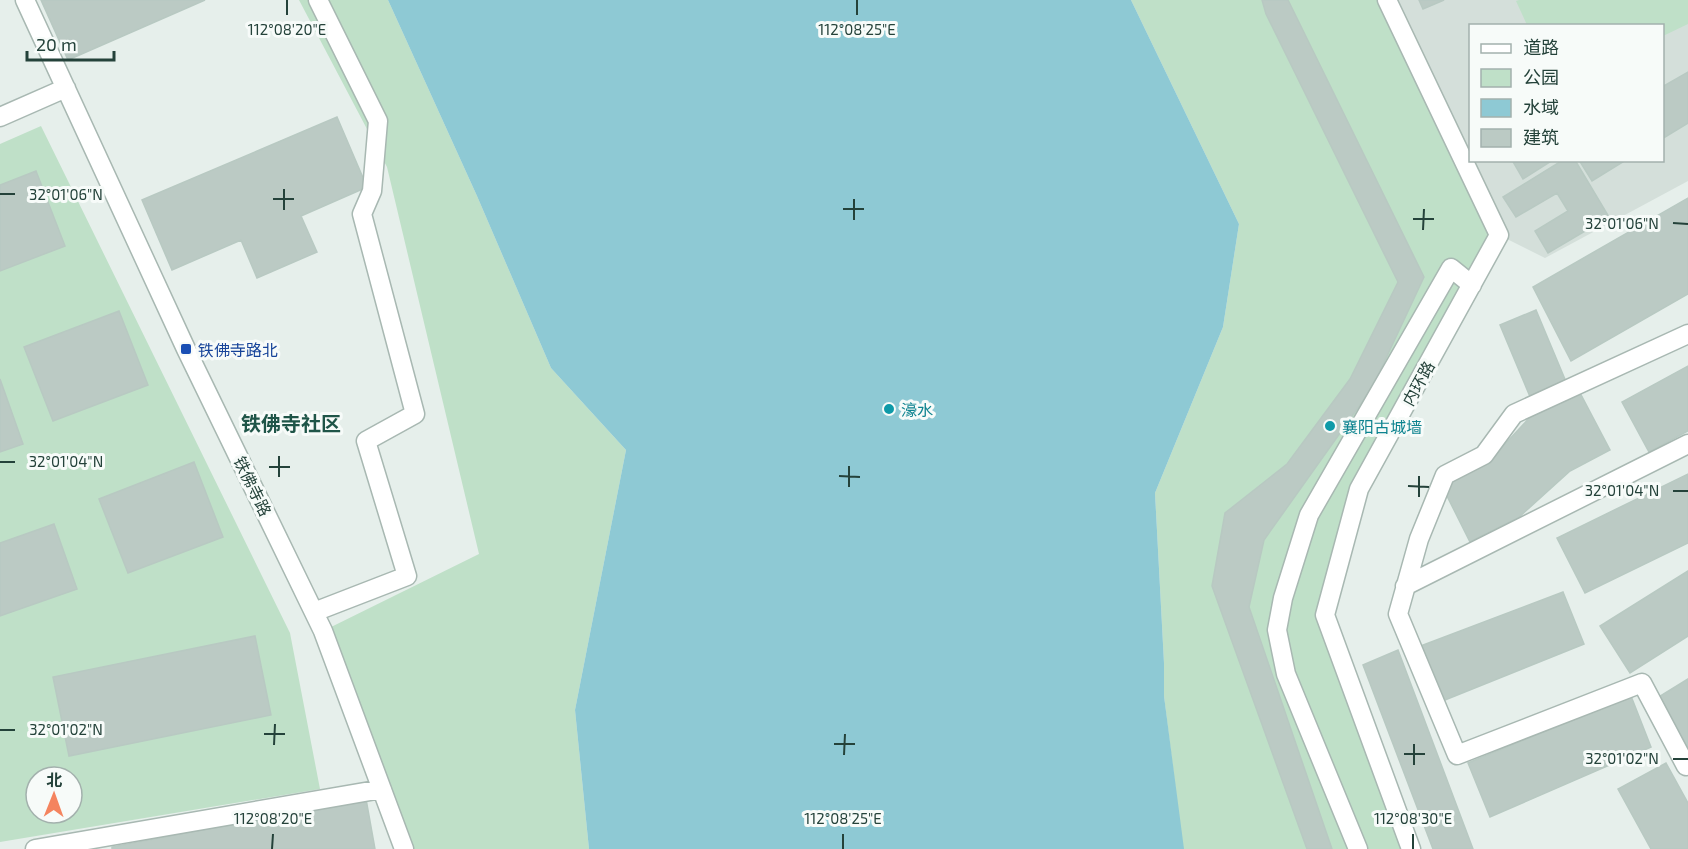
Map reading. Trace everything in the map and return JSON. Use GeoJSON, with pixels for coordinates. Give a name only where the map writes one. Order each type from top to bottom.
{"type":"FeatureCollection","features":[{"type":"Feature","properties":{"kind":"street","name":"铁佛寺路"},"geometry":{"type":"LineString","coordinates":[[25,0],[186,349],[323,631],[404,849]]}},
{"type":"Feature","properties":{"kind":"street"},"geometry":{"type":"LineString","coordinates":[[314,612],[407,576],[366,441],[415,414],[362,214],[372,191],[378,122],[318,0]]}},
{"type":"Feature","properties":{"kind":"street","name":"内环路"},"geometry":{"type":"LineString","coordinates":[[1387,0],[1499,234],[1359,489],[1324,615],[1411,849]]}},
{"type":"Feature","properties":{"kind":"street"},"geometry":{"type":"LineString","coordinates":[[0,117],[66,88]]}},
{"type":"Feature","properties":{"kind":"street"},"geometry":{"type":"LineString","coordinates":[[1358,849],[1286,674],[1277,630],[1283,598],[1310,515],[1451,268],[1472,285]]}},
{"type":"Feature","properties":{"kind":"street"},"geometry":{"type":"LineString","coordinates":[[1688,334],[1514,414],[1484,455],[1445,475],[1419,539],[1398,614],[1457,754],[1642,683],[1686,766],[1688,765]]}},
{"type":"Feature","properties":{"kind":"street"},"geometry":{"type":"LineString","coordinates":[[1406,586],[1688,444]]}},
{"type":"Feature","properties":{"kind":"street"},"geometry":{"type":"LineString","coordinates":[[35,849],[381,789]]}},
{"type":"Feature","properties":{"kind":"shaded area"},"geometry":{"type":"Polygon","coordinates":[[[1387,0],[1688,0],[1688,181],[1545,258],[1499,235],[1387,0]]]}},
{"type":"Feature","properties":{"kind":"green space"},"geometry":{"type":"Polygon","coordinates":[[[299,0],[388,0],[477,196],[551,368],[626,450],[575,710],[589,849],[404,849],[323,631],[479,554],[387,167],[299,0]]]}},
{"type":"Feature","properties":{"kind":"green space"},"geometry":{"type":"Polygon","coordinates":[[[1131,0],[1387,0],[1499,235],[1359,489],[1325,615],[1411,849],[1183,849],[1164,696],[1155,493],[1223,327],[1239,224],[1131,0]]]}},
{"type":"Feature","properties":{"kind":"green space"},"geometry":{"type":"Polygon","coordinates":[[[1688,0],[1688,24],[1664,36],[1664,24],[1527,24],[1516,1],[1688,0]]]}},
{"type":"Feature","properties":{"kind":"green space"},"geometry":{"type":"Polygon","coordinates":[[[41,126],[290,633],[320,789],[0,842],[0,144],[41,126]]]}},
{"type":"Feature","properties":{"kind":"water","name":"濠水"},"geometry":{"type":"Polygon","coordinates":[[[388,0],[1131,0],[1239,224],[1223,327],[1155,493],[1164,696],[1184,849],[589,849],[575,710],[626,450],[551,368],[477,196],[388,0]]]}},
{"type":"Feature","properties":{"kind":"building"},"geometry":{"type":"Polygon","coordinates":[[[41,0],[205,0],[68,60],[41,0]]]}},
{"type":"Feature","properties":{"kind":"building","name":"襄阳古城墙"},"geometry":{"type":"Polygon","coordinates":[[[1262,0],[1288,0],[1424,277],[1372,388],[1264,540],[1249,607],[1332,849],[1307,849],[1212,586],[1225,513],[1287,464],[1350,379],[1398,282],[1266,14],[1262,0]]]}},
{"type":"Feature","properties":{"kind":"building"},"geometry":{"type":"Polygon","coordinates":[[[1419,0],[1444,0],[1423,9],[1419,0]]]}},
{"type":"Feature","properties":{"kind":"building"},"geometry":{"type":"Polygon","coordinates":[[[1688,72],[1688,123],[1664,138],[1664,86],[1688,72]]]}},
{"type":"Feature","properties":{"kind":"building"},"geometry":{"type":"Polygon","coordinates":[[[337,117],[367,187],[301,216],[317,252],[257,278],[241,240],[172,270],[142,200],[337,117]]]}},
{"type":"Feature","properties":{"kind":"building"},"geometry":{"type":"Polygon","coordinates":[[[1513,162],[1550,162],[1523,179],[1513,162]]]}},
{"type":"Feature","properties":{"kind":"building"},"geometry":{"type":"Polygon","coordinates":[[[1560,162],[1576,162],[1609,217],[1548,253],[1535,231],[1568,211],[1557,193],[1516,217],[1503,197],[1560,162]]]}},
{"type":"Feature","properties":{"kind":"building"},"geometry":{"type":"Polygon","coordinates":[[[1580,162],[1623,162],[1592,181],[1580,162]]]}},
{"type":"Feature","properties":{"kind":"building"},"geometry":{"type":"Polygon","coordinates":[[[36,171],[65,246],[0,271],[0,185],[36,171]]]}},
{"type":"Feature","properties":{"kind":"building"},"geometry":{"type":"Polygon","coordinates":[[[1688,198],[1688,294],[1571,361],[1533,287],[1688,198]]]}},
{"type":"Feature","properties":{"kind":"building"},"geometry":{"type":"Polygon","coordinates":[[[1536,310],[1567,384],[1531,399],[1500,325],[1536,310]]]}},
{"type":"Feature","properties":{"kind":"building"},"geometry":{"type":"Polygon","coordinates":[[[119,311],[148,385],[53,421],[24,347],[119,311]]]}},
{"type":"Feature","properties":{"kind":"building"},"geometry":{"type":"Polygon","coordinates":[[[1688,366],[1688,431],[1649,452],[1622,402],[1688,366]]]}},
{"type":"Feature","properties":{"kind":"building"},"geometry":{"type":"Polygon","coordinates":[[[0,379],[23,444],[0,452],[0,379]]]}},
{"type":"Feature","properties":{"kind":"building"},"geometry":{"type":"Polygon","coordinates":[[[1578,389],[1610,450],[1570,471],[1518,518],[1470,542],[1441,484],[1489,461],[1535,412],[1578,389]]]}},
{"type":"Feature","properties":{"kind":"building"},"geometry":{"type":"Polygon","coordinates":[[[194,462],[223,537],[128,573],[99,499],[194,462]]]}},
{"type":"Feature","properties":{"kind":"building"},"geometry":{"type":"Polygon","coordinates":[[[1688,474],[1688,543],[1585,593],[1557,538],[1688,474]]]}},
{"type":"Feature","properties":{"kind":"building"},"geometry":{"type":"Polygon","coordinates":[[[54,524],[77,589],[0,616],[0,543],[54,524]]]}},
{"type":"Feature","properties":{"kind":"building"},"geometry":{"type":"Polygon","coordinates":[[[1688,571],[1688,636],[1630,673],[1600,626],[1688,571]]]}},
{"type":"Feature","properties":{"kind":"building"},"geometry":{"type":"Polygon","coordinates":[[[1563,592],[1584,644],[1440,702],[1418,647],[1563,592]]]}},
{"type":"Feature","properties":{"kind":"building"},"geometry":{"type":"Polygon","coordinates":[[[255,636],[271,715],[69,756],[53,677],[255,636]]]}},
{"type":"Feature","properties":{"kind":"building"},"geometry":{"type":"Polygon","coordinates":[[[1398,650],[1473,849],[1433,849],[1363,665],[1398,650]]]}},
{"type":"Feature","properties":{"kind":"building"},"geometry":{"type":"Polygon","coordinates":[[[1688,679],[1688,752],[1657,698],[1688,679]]]}},
{"type":"Feature","properties":{"kind":"building"},"geometry":{"type":"Polygon","coordinates":[[[1631,696],[1651,747],[1490,817],[1468,763],[1631,696]]]}},
{"type":"Feature","properties":{"kind":"building"},"geometry":{"type":"Polygon","coordinates":[[[1666,763],[1688,803],[1688,849],[1651,849],[1618,789],[1666,763]]]}},
{"type":"Feature","properties":{"kind":"building"},"geometry":{"type":"Polygon","coordinates":[[[366,799],[375,849],[112,849],[112,847],[366,799]]]}},
{"type":"Feature","properties":{"kind":"place","name":"铁佛寺路北"},"geometry":{"type":"Point","coordinates":[186,349]}},
{"type":"Feature","properties":{"kind":"place","name":"濠水"},"geometry":{"type":"Point","coordinates":[889,409]}},
{"type":"Feature","properties":{"kind":"place","name":"襄阳古城墙"},"geometry":{"type":"Point","coordinates":[1330,426]}},
{"type":"Feature","properties":{"kind":"district","name":"铁佛寺社区"},"geometry":{"type":"Point","coordinates":[291,423]}}]}
